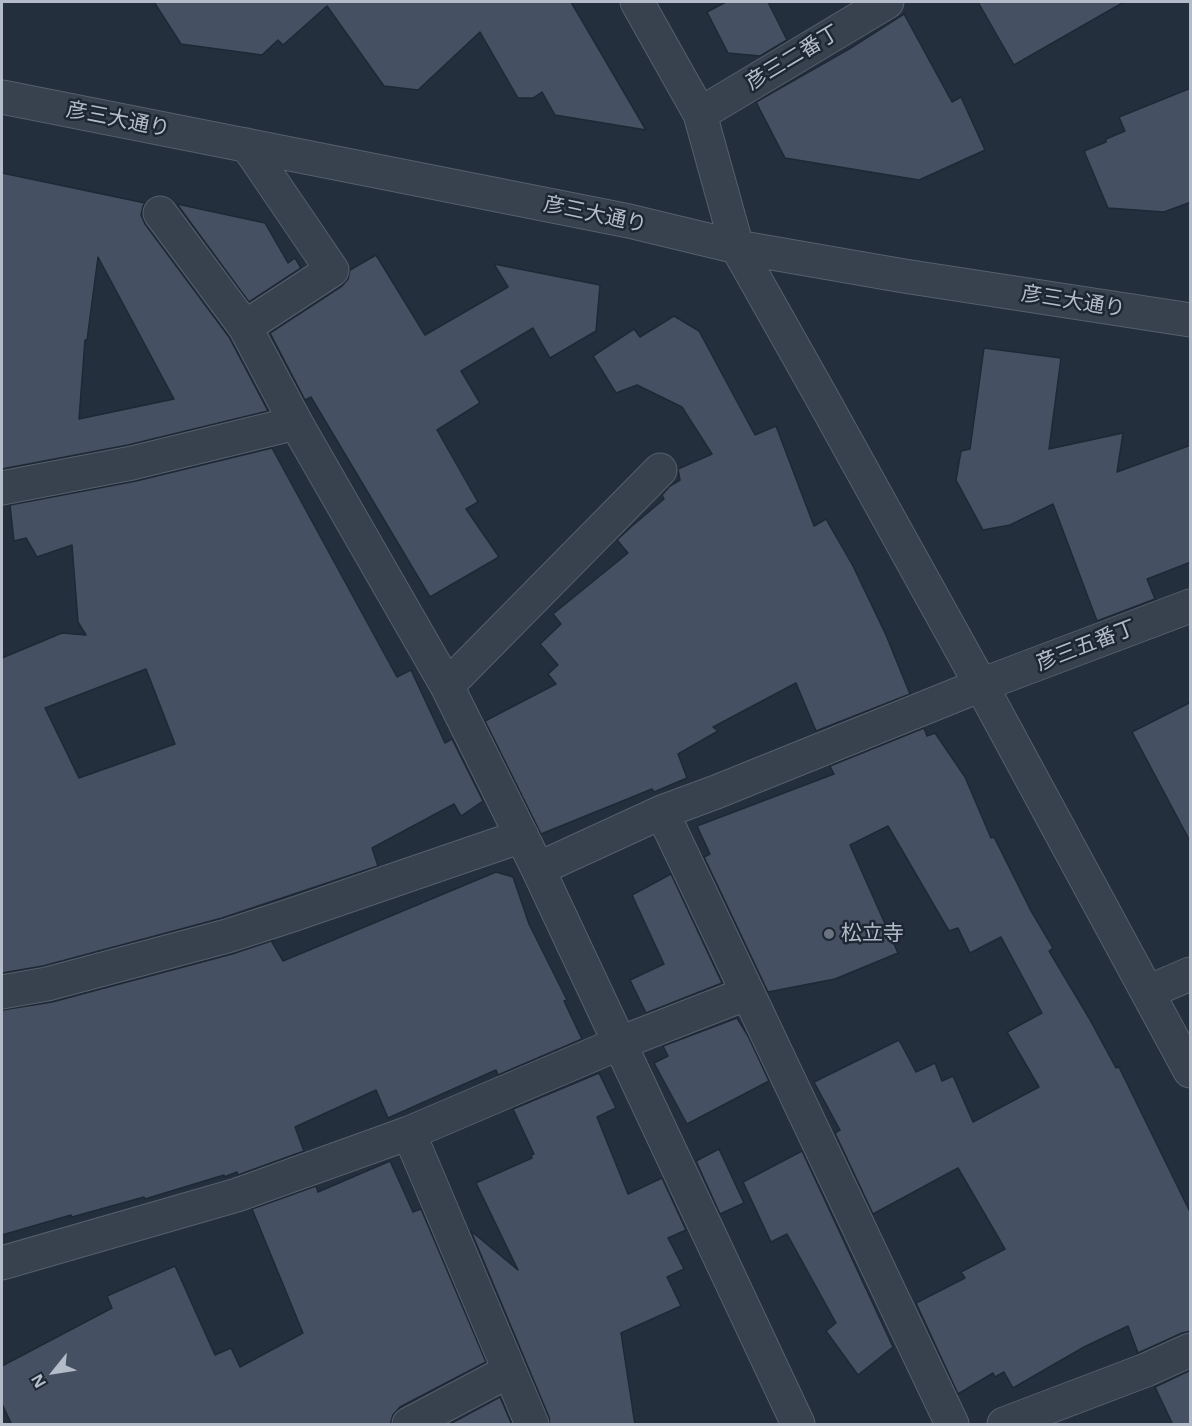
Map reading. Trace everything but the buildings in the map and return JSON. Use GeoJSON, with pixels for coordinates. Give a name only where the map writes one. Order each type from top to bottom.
{"type":"FeatureCollection","features":[{"type":"Feature","properties":{"kind":"street"},"geometry":{"type":"LineString","coordinates":[[637,2],[700,114],[737,248],[981,685],[1191,1071]]}},
{"type":"Feature","properties":{"kind":"street","name":"彦三二番丁"},"geometry":{"type":"LineString","coordinates":[[700,114],[887,2]]}},
{"type":"Feature","properties":{"kind":"street","name":"彦三大通り"},"geometry":{"type":"LineString","coordinates":[[2,97],[629,220],[737,248],[1191,320]]}},
{"type":"Feature","properties":{"kind":"street"},"geometry":{"type":"LineString","coordinates":[[245,327],[332,270],[247,146]]}},
{"type":"Feature","properties":{"kind":"street"},"geometry":{"type":"LineString","coordinates":[[160,213],[245,327],[296,423],[447,686],[538,869],[798,1425]]}},
{"type":"Feature","properties":{"kind":"street"},"geometry":{"type":"LineString","coordinates":[[2,488],[132,463],[296,423]]}},
{"type":"Feature","properties":{"kind":"street"},"geometry":{"type":"LineString","coordinates":[[447,686],[660,470]]}},
{"type":"Feature","properties":{"kind":"street","name":"彦三五番丁"},"geometry":{"type":"LineString","coordinates":[[538,869],[662,812],[981,685],[1191,606]]}},
{"type":"Feature","properties":{"kind":"street"},"geometry":{"type":"LineString","coordinates":[[662,812],[952,1425]]}},
{"type":"Feature","properties":{"kind":"street"},"geometry":{"type":"LineString","coordinates":[[2,992],[46,984],[227,936],[522,836]]}},
{"type":"Feature","properties":{"kind":"street"},"geometry":{"type":"LineString","coordinates":[[1148,992],[1191,974]]}},
{"type":"Feature","properties":{"kind":"street"},"geometry":{"type":"LineString","coordinates":[[2,1263],[237,1195],[408,1133],[620,1043],[748,993]]}},
{"type":"Feature","properties":{"kind":"street"},"geometry":{"type":"LineString","coordinates":[[408,1133],[532,1425]]}},
{"type":"Feature","properties":{"kind":"street"},"geometry":{"type":"LineString","coordinates":[[1027,1421],[1191,1350]]}},
{"type":"Feature","properties":{"kind":"street"},"geometry":{"type":"LineString","coordinates":[[409,1425],[509,1371]]}},
{"type":"Feature","properties":{"kind":"place","name":"松立寺"},"geometry":{"type":"Point","coordinates":[829,934]}}]}
